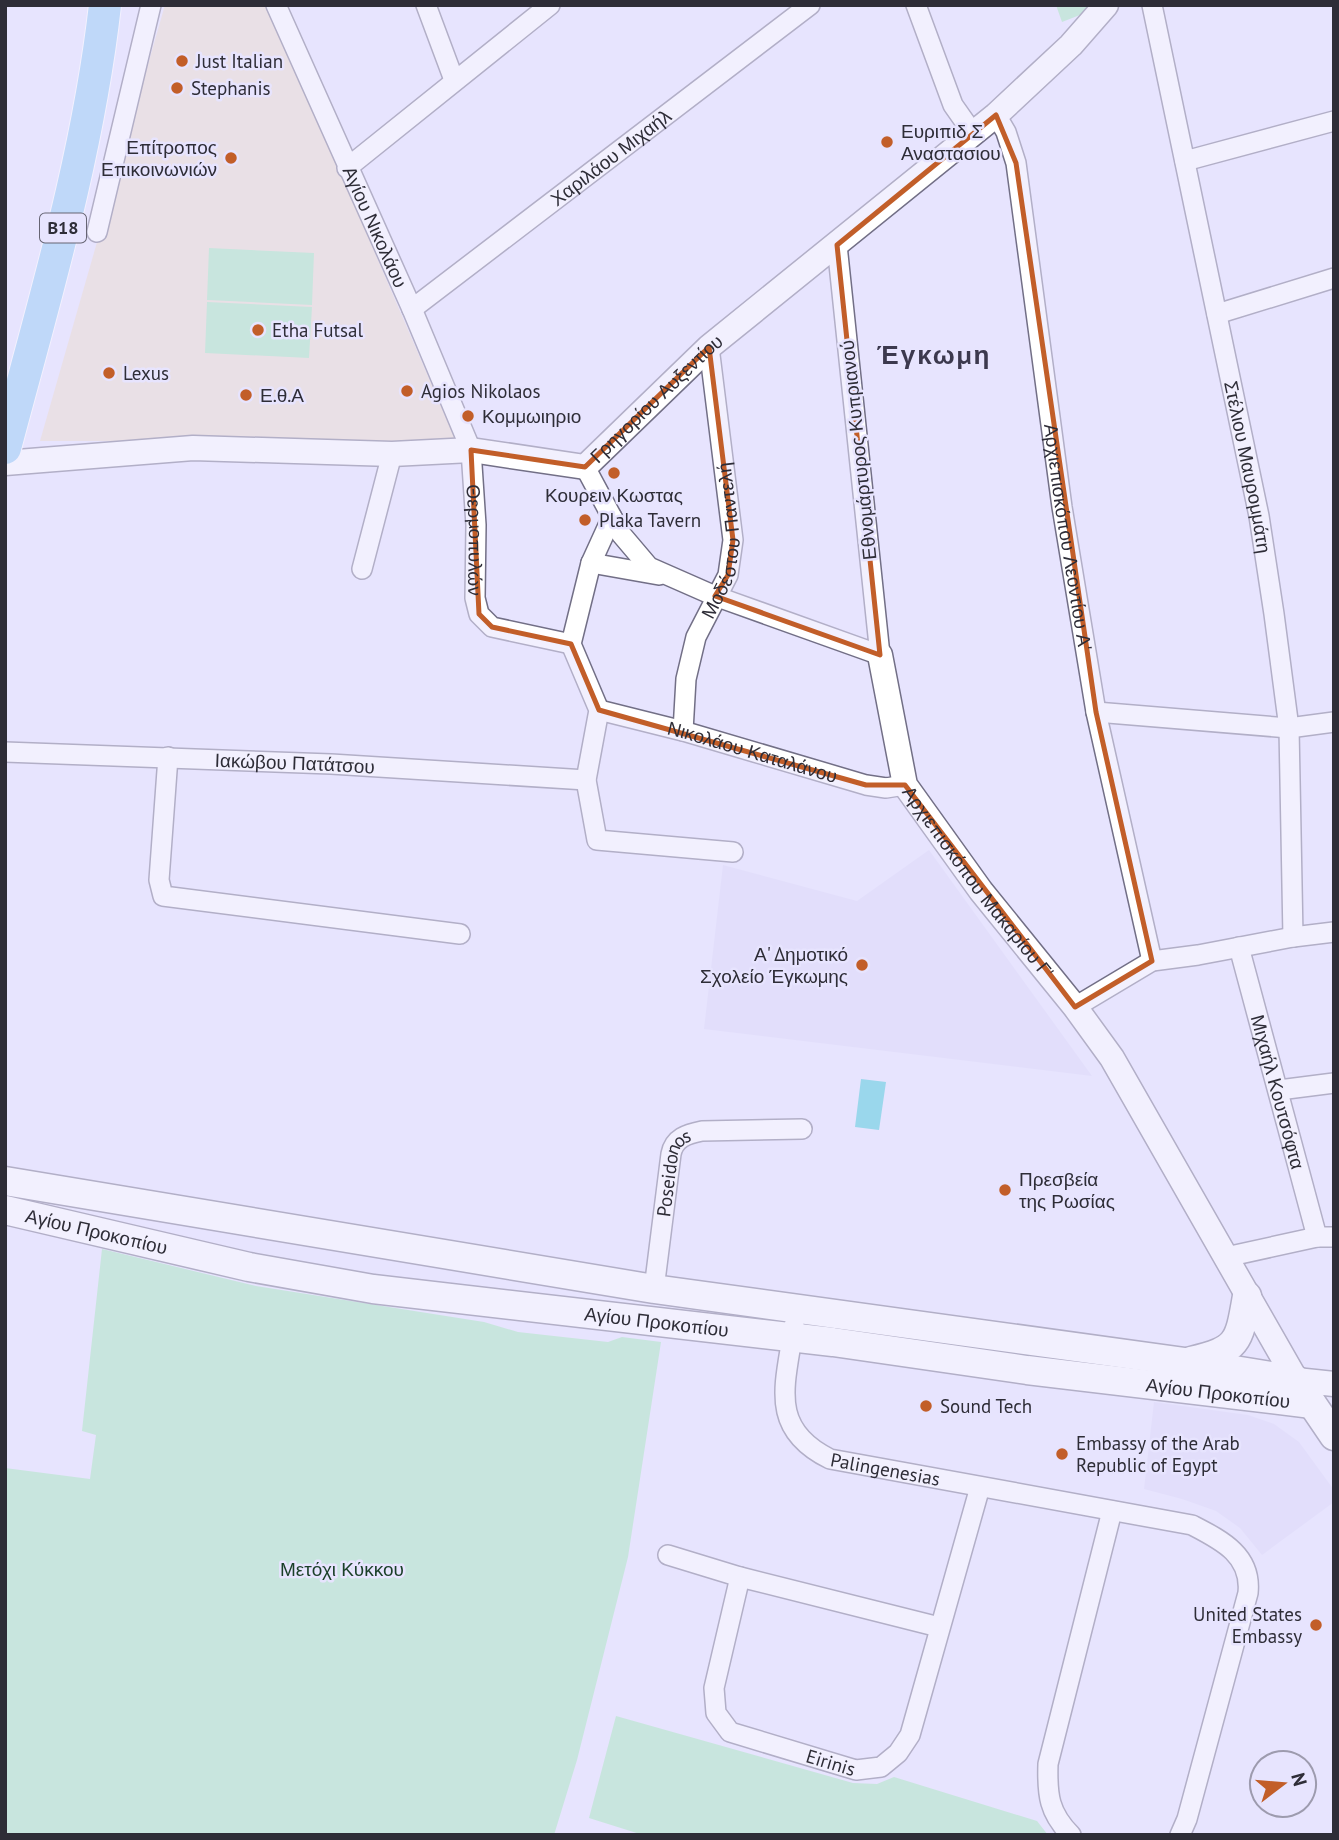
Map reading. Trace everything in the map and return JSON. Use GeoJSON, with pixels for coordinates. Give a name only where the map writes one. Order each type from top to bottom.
{"type":"FeatureCollection","features":[{"type":"Feature","properties":{"kind":"main road","name":"B18"},"geometry":{"type":"LineString","coordinates":[[5,365],[66,139],[87,5]]}},
{"type":"Feature","properties":{"kind":"main road","name":"B18"},"geometry":{"type":"LineString","coordinates":[[5,448],[85,141],[99,64],[105,5]]}},
{"type":"Feature","properties":{"kind":"main road","name":"Αγίου Προκοπίου"},"geometry":{"type":"LineString","coordinates":[[5,1181],[654,1289],[1185,1362],[1296,1380]]}},
{"type":"Feature","properties":{"kind":"main road","name":"Αγίου Προκοπίου"},"geometry":{"type":"LineString","coordinates":[[5,1210],[249,1267],[373,1289],[792,1337],[1027,1370],[1323,1405]]}},
{"type":"Feature","properties":{"kind":"main road"},"geometry":{"type":"LineString","coordinates":[[1185,1362],[1215,1355],[1232,1345],[1242,1327],[1247,1296]]}},
{"type":"Feature","properties":{"kind":"main road"},"geometry":{"type":"LineString","coordinates":[[1296,1380],[1323,1405],[1334,1436]]}},
{"type":"Feature","properties":{"kind":"street"},"geometry":{"type":"LineString","coordinates":[[97,232],[151,5]]}},
{"type":"Feature","properties":{"kind":"street","name":"Αγίου Νικολάου"},"geometry":{"type":"LineString","coordinates":[[276,5],[412,309],[471,450]]}},
{"type":"Feature","properties":{"kind":"street"},"geometry":{"type":"LineString","coordinates":[[426,5],[454,80]]}},
{"type":"Feature","properties":{"kind":"street"},"geometry":{"type":"LineString","coordinates":[[347,168],[550,5]]}},
{"type":"Feature","properties":{"kind":"street","name":"Χαριλάου Μιχαήλ"},"geometry":{"type":"LineString","coordinates":[[412,309],[810,5]]}},
{"type":"Feature","properties":{"kind":"street"},"geometry":{"type":"LineString","coordinates":[[916,5],[953,105],[972,132]]}},
{"type":"Feature","properties":{"kind":"street","name":"Γρηγορίου Αυξεντίου"},"geometry":{"type":"LineString","coordinates":[[5,463],[193,448],[392,454],[471,450],[585,467],[709,347],[996,115],[1071,45],[1106,5]]}},
{"type":"Feature","properties":{"kind":"street","name":"Στέλιου Μαυρομμάτη"},"geometry":{"type":"LineString","coordinates":[[1152,5],[1259,516],[1289,728],[1293,937]]}},
{"type":"Feature","properties":{"kind":"street","name":"Αρχιεπισκόπου Λεοντίου Α'"},"geometry":{"type":"LineString","coordinates":[[996,115],[1006,132],[1016,163],[1062,507],[1096,712],[1152,961]]}},
{"type":"Feature","properties":{"kind":"street"},"geometry":{"type":"LineString","coordinates":[[1185,161],[1334,121]]}},
{"type":"Feature","properties":{"kind":"street","name":"Εθνομάρτυρος Κυπριανού"},"geometry":{"type":"LineString","coordinates":[[837,245],[880,655]]}},
{"type":"Feature","properties":{"kind":"street"},"geometry":{"type":"LineString","coordinates":[[1217,314],[1334,278]]}},
{"type":"Feature","properties":{"kind":"street","name":"Μοδέστου Παντελή"},"geometry":{"type":"LineString","coordinates":[[683,731],[686,679],[696,637],[728,575],[733,540],[709,347]]}},
{"type":"Feature","properties":{"kind":"street","name":"Θερμοπυλών"},"geometry":{"type":"LineString","coordinates":[[471,450],[475,598],[479,614],[492,627],[571,644]]}},
{"type":"Feature","properties":{"kind":"street"},"geometry":{"type":"LineString","coordinates":[[362,569],[392,454]]}},
{"type":"Feature","properties":{"kind":"street"},"geometry":{"type":"LineString","coordinates":[[585,467],[621,534],[649,567],[715,596],[880,655]]}},
{"type":"Feature","properties":{"kind":"street"},"geometry":{"type":"LineString","coordinates":[[612,517],[590,564],[571,644],[600,710],[586,780],[597,840],[733,852]]}},
{"type":"Feature","properties":{"kind":"street"},"geometry":{"type":"LineString","coordinates":[[590,564],[666,576]]}},
{"type":"Feature","properties":{"kind":"street","name":"Αρχιεπισκόπου Μακαρίου Γ'"},"geometry":{"type":"LineString","coordinates":[[880,655],[905,785],[981,891],[1075,1007],[1112,1058],[1247,1296]]}},
{"type":"Feature","properties":{"kind":"street","name":"Νικολάου Καταλάνου"},"geometry":{"type":"LineString","coordinates":[[600,710],[683,731],[866,785],[886,788],[905,785]]}},
{"type":"Feature","properties":{"kind":"street"},"geometry":{"type":"LineString","coordinates":[[1096,712],[1289,728],[1334,722]]}},
{"type":"Feature","properties":{"kind":"street","name":"Ιακώβου Πατάτσου"},"geometry":{"type":"LineString","coordinates":[[5,752],[331,764],[586,780]]}},
{"type":"Feature","properties":{"kind":"street"},"geometry":{"type":"LineString","coordinates":[[168,758],[159,880],[163,896],[460,933]]}},
{"type":"Feature","properties":{"kind":"street"},"geometry":{"type":"LineString","coordinates":[[1075,1007],[1152,961],[1198,956],[1293,937],[1334,932]]}},
{"type":"Feature","properties":{"kind":"street","name":"Μιχαήλ Κουτσόφτα"},"geometry":{"type":"LineString","coordinates":[[1239,947],[1279,1090],[1325,1237]]}},
{"type":"Feature","properties":{"kind":"street"},"geometry":{"type":"LineString","coordinates":[[1279,1090],[1334,1083]]}},
{"type":"Feature","properties":{"kind":"street","name":"Poseidonos"},"geometry":{"type":"LineString","coordinates":[[654,1289],[671,1154],[679,1138],[702,1131],[802,1129]]}},
{"type":"Feature","properties":{"kind":"street"},"geometry":{"type":"LineString","coordinates":[[1226,1257],[1325,1237]]}},
{"type":"Feature","properties":{"kind":"street"},"geometry":{"type":"LineString","coordinates":[[1247,1296],[1296,1380],[1334,1384]]}},
{"type":"Feature","properties":{"kind":"street","name":"Palingenesias"},"geometry":{"type":"LineString","coordinates":[[796,1307],[784,1390],[787,1418],[799,1437],[812,1450],[830,1459],[1192,1525],[1236,1551],[1250,1579],[1240,1627],[1181,1835]]}},
{"type":"Feature","properties":{"kind":"street","name":"Eirinis"},"geometry":{"type":"LineString","coordinates":[[740,1577],[714,1688],[713,1701],[722,1723],[730,1732],[856,1770],[881,1767],[898,1753],[910,1735],[980,1487]]}},
{"type":"Feature","properties":{"kind":"street"},"geometry":{"type":"LineString","coordinates":[[1071,1835],[1058,1822],[1047,1791],[1048,1765],[1112,1511]]}},
{"type":"Feature","properties":{"kind":"street"},"geometry":{"type":"LineString","coordinates":[[668,1555],[740,1577],[939,1627]]}},
{"type":"Feature","properties":{"kind":"highlighted area"},"geometry":{"type":"Polygon","coordinates":[[[996,115],[1016,163],[1096,712],[1152,961],[1075,1007],[905,785],[866,785],[599,710],[571,644],[492,627],[479,614],[471,450],[585,467],[709,347],[733,540],[728,575],[715,596],[880,655],[837,245],[996,115]]]}},
{"type":"Feature","properties":{"kind":"shaded area"},"geometry":{"type":"Polygon","coordinates":[[[165,5],[268,5],[456,441],[40,441],[165,5]]]}},
{"type":"Feature","properties":{"kind":"shaded area","name":"Α' Δημοτικό Σχολείο Έγκωμης"},"geometry":{"type":"Polygon","coordinates":[[[929,850],[1092,1076],[704,1029],[723,865],[857,901],[929,850]]]}},
{"type":"Feature","properties":{"kind":"shaded area"},"geometry":{"type":"Polygon","coordinates":[[[1154,1402],[1248,1415],[1274,1424],[1299,1442],[1334,1490],[1334,1502],[1262,1555],[1240,1528],[1216,1511],[1144,1489],[1154,1402]]]}},
{"type":"Feature","properties":{"kind":"green space"},"geometry":{"type":"Polygon","coordinates":[[[1056,5],[1091,5],[1085,13],[1062,22],[1056,5]]]}},
{"type":"Feature","properties":{"kind":"green space","name":"Etha Futsal"},"geometry":{"type":"Polygon","coordinates":[[[209,248],[314,253],[312,305],[207,300],[209,248]]]}},
{"type":"Feature","properties":{"kind":"green space","name":"Etha Futsal"},"geometry":{"type":"Polygon","coordinates":[[[207,302],[312,307],[309,358],[205,353],[207,302]]]}},
{"type":"Feature","properties":{"kind":"green space","name":"Μετόχι Κύκκου"},"geometry":{"type":"Polygon","coordinates":[[[102,1249],[256,1286],[484,1322],[518,1332],[608,1342],[622,1337],[661,1342],[628,1557],[577,1760],[554,1835],[5,1835],[5,1468],[90,1479],[96,1435],[82,1431],[102,1249]]]}},
{"type":"Feature","properties":{"kind":"green space"},"geometry":{"type":"Polygon","coordinates":[[[616,1716],[853,1783],[877,1784],[894,1777],[1037,1821],[1048,1835],[643,1835],[589,1818],[616,1716]]]}},
{"type":"Feature","properties":{"kind":"water"},"geometry":{"type":"Polygon","coordinates":[[[861,1079],[886,1082],[879,1130],[855,1127],[861,1079]]]}},
{"type":"Feature","properties":{"kind":"place","name":"Just Italian"},"geometry":{"type":"Point","coordinates":[182,61]}},
{"type":"Feature","properties":{"kind":"place","name":"Stephanis"},"geometry":{"type":"Point","coordinates":[177,88]}},
{"type":"Feature","properties":{"kind":"place","name":"Ευριπιδ Σ Αναστασιου"},"geometry":{"type":"Point","coordinates":[887,142]}},
{"type":"Feature","properties":{"kind":"place","name":"Επίτροπος Επικοινωνιών"},"geometry":{"type":"Point","coordinates":[231,158]}},
{"type":"Feature","properties":{"kind":"place","name":"Etha Futsal"},"geometry":{"type":"Point","coordinates":[258,330]}},
{"type":"Feature","properties":{"kind":"place","name":"Lexus"},"geometry":{"type":"Point","coordinates":[109,373]}},
{"type":"Feature","properties":{"kind":"place","name":"Agios Nikolaos"},"geometry":{"type":"Point","coordinates":[407,391]}},
{"type":"Feature","properties":{"kind":"place","name":"Ε.θ.Α"},"geometry":{"type":"Point","coordinates":[246,395]}},
{"type":"Feature","properties":{"kind":"place","name":"Κομμωιηριο"},"geometry":{"type":"Point","coordinates":[468,416]}},
{"type":"Feature","properties":{"kind":"place","name":"Κουρειν Κωστας"},"geometry":{"type":"Point","coordinates":[614,473]}},
{"type":"Feature","properties":{"kind":"place","name":"Plaka Tavern"},"geometry":{"type":"Point","coordinates":[585,520]}},
{"type":"Feature","properties":{"kind":"place","name":"Α' Δημοτικό Σχολείο Έγκωμης"},"geometry":{"type":"Point","coordinates":[862,965]}},
{"type":"Feature","properties":{"kind":"place","name":"Πρεσβεία της Ρωσίας"},"geometry":{"type":"Point","coordinates":[1005,1190]}},
{"type":"Feature","properties":{"kind":"place","name":"Sound Tech"},"geometry":{"type":"Point","coordinates":[926,1406]}},
{"type":"Feature","properties":{"kind":"place","name":"Embassy of the Arab Republic of Egypt"},"geometry":{"type":"Point","coordinates":[1062,1454]}},
{"type":"Feature","properties":{"kind":"place","name":"United States Embassy"},"geometry":{"type":"Point","coordinates":[1316,1625]}},
{"type":"Feature","properties":{"kind":"district","name":"Έγκωμη"},"geometry":{"type":"Point","coordinates":[934,355]}}]}
